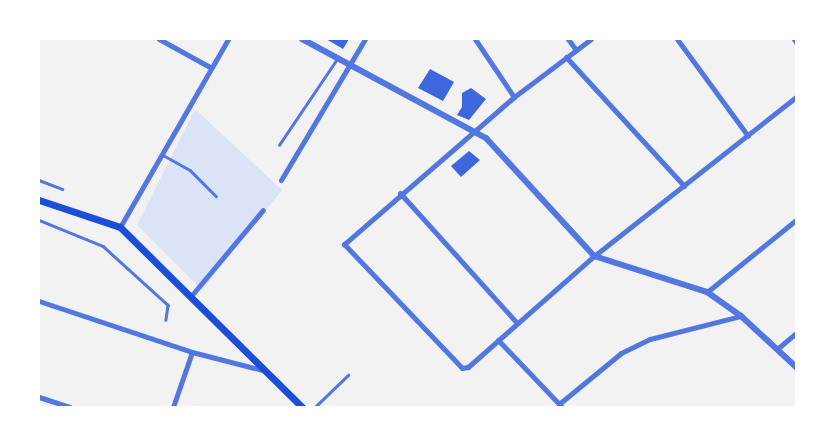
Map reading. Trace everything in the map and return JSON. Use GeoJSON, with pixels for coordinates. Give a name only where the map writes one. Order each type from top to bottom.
{"type":"FeatureCollection","features":[{"type":"Feature","properties":{"kind":"main road"},"geometry":{"type":"LineString","coordinates":[[39,200],[120,227],[192,296],[302,407]]}},
{"type":"Feature","properties":{"kind":"street"},"geometry":{"type":"LineString","coordinates":[[158,39],[210,67]]}},
{"type":"Feature","properties":{"kind":"street"},"geometry":{"type":"LineString","coordinates":[[120,227],[210,67],[228,39]]}},
{"type":"Feature","properties":{"kind":"street"},"geometry":{"type":"LineString","coordinates":[[302,39],[350,67],[486,138],[594,256],[707,292],[741,316],[796,366]]}},
{"type":"Feature","properties":{"kind":"street"},"geometry":{"type":"LineString","coordinates":[[282,180],[365,39]]}},
{"type":"Feature","properties":{"kind":"street"},"geometry":{"type":"LineString","coordinates":[[475,39],[514,97]]}},
{"type":"Feature","properties":{"kind":"street"},"geometry":{"type":"LineString","coordinates":[[568,39],[576,50]]}},
{"type":"Feature","properties":{"kind":"street"},"geometry":{"type":"LineString","coordinates":[[591,39],[473,130],[400,192],[344,244],[462,368],[468,367],[516,322],[594,256],[796,97]]}},
{"type":"Feature","properties":{"kind":"street"},"geometry":{"type":"LineString","coordinates":[[677,39],[748,136]]}},
{"type":"Feature","properties":{"kind":"street"},"geometry":{"type":"LineString","coordinates":[[566,57],[684,186]]}},
{"type":"Feature","properties":{"kind":"street"},"geometry":{"type":"LineString","coordinates":[[400,192],[516,322]]}},
{"type":"Feature","properties":{"kind":"street"},"geometry":{"type":"LineString","coordinates":[[192,296],[262,210]]}},
{"type":"Feature","properties":{"kind":"street"},"geometry":{"type":"LineString","coordinates":[[707,292],[796,220]]}},
{"type":"Feature","properties":{"kind":"street"},"geometry":{"type":"LineString","coordinates":[[39,301],[192,352],[266,372]]}},
{"type":"Feature","properties":{"kind":"street"},"geometry":{"type":"LineString","coordinates":[[498,340],[560,406],[629,350],[665,335],[741,316]]}},
{"type":"Feature","properties":{"kind":"street"},"geometry":{"type":"LineString","coordinates":[[777,349],[796,333]]}},
{"type":"Feature","properties":{"kind":"street"},"geometry":{"type":"LineString","coordinates":[[172,407],[192,352]]}},
{"type":"Feature","properties":{"kind":"street"},"geometry":{"type":"LineString","coordinates":[[39,397],[69,407]]}},
{"type":"Feature","properties":{"kind":"lane"},"geometry":{"type":"LineString","coordinates":[[279,145],[337,59]]}},
{"type":"Feature","properties":{"kind":"lane"},"geometry":{"type":"LineString","coordinates":[[161,154],[190,170],[216,196]]}},
{"type":"Feature","properties":{"kind":"lane"},"geometry":{"type":"LineString","coordinates":[[39,180],[62,189]]}},
{"type":"Feature","properties":{"kind":"lane"},"geometry":{"type":"LineString","coordinates":[[39,220],[103,246],[168,305],[166,320]]}},
{"type":"Feature","properties":{"kind":"lane"},"geometry":{"type":"LineString","coordinates":[[315,407],[348,375]]}},
{"type":"Feature","properties":{"kind":"shaded area"},"geometry":{"type":"Polygon","coordinates":[[[195,109],[282,190],[202,290],[137,225],[195,109]]]}},
{"type":"Feature","properties":{"kind":"building"},"geometry":{"type":"Polygon","coordinates":[[[326,39],[349,39],[343,49],[326,39]]]}},
{"type":"Feature","properties":{"kind":"building"},"geometry":{"type":"Polygon","coordinates":[[[430,69],[454,82],[443,101],[418,88],[430,69]]]}},
{"type":"Feature","properties":{"kind":"building"},"geometry":{"type":"Polygon","coordinates":[[[471,88],[486,99],[469,120],[457,115],[462,107],[462,93],[471,88]]]}},
{"type":"Feature","properties":{"kind":"building"},"geometry":{"type":"Polygon","coordinates":[[[469,151],[480,160],[461,177],[451,166],[469,151]]]}}]}
